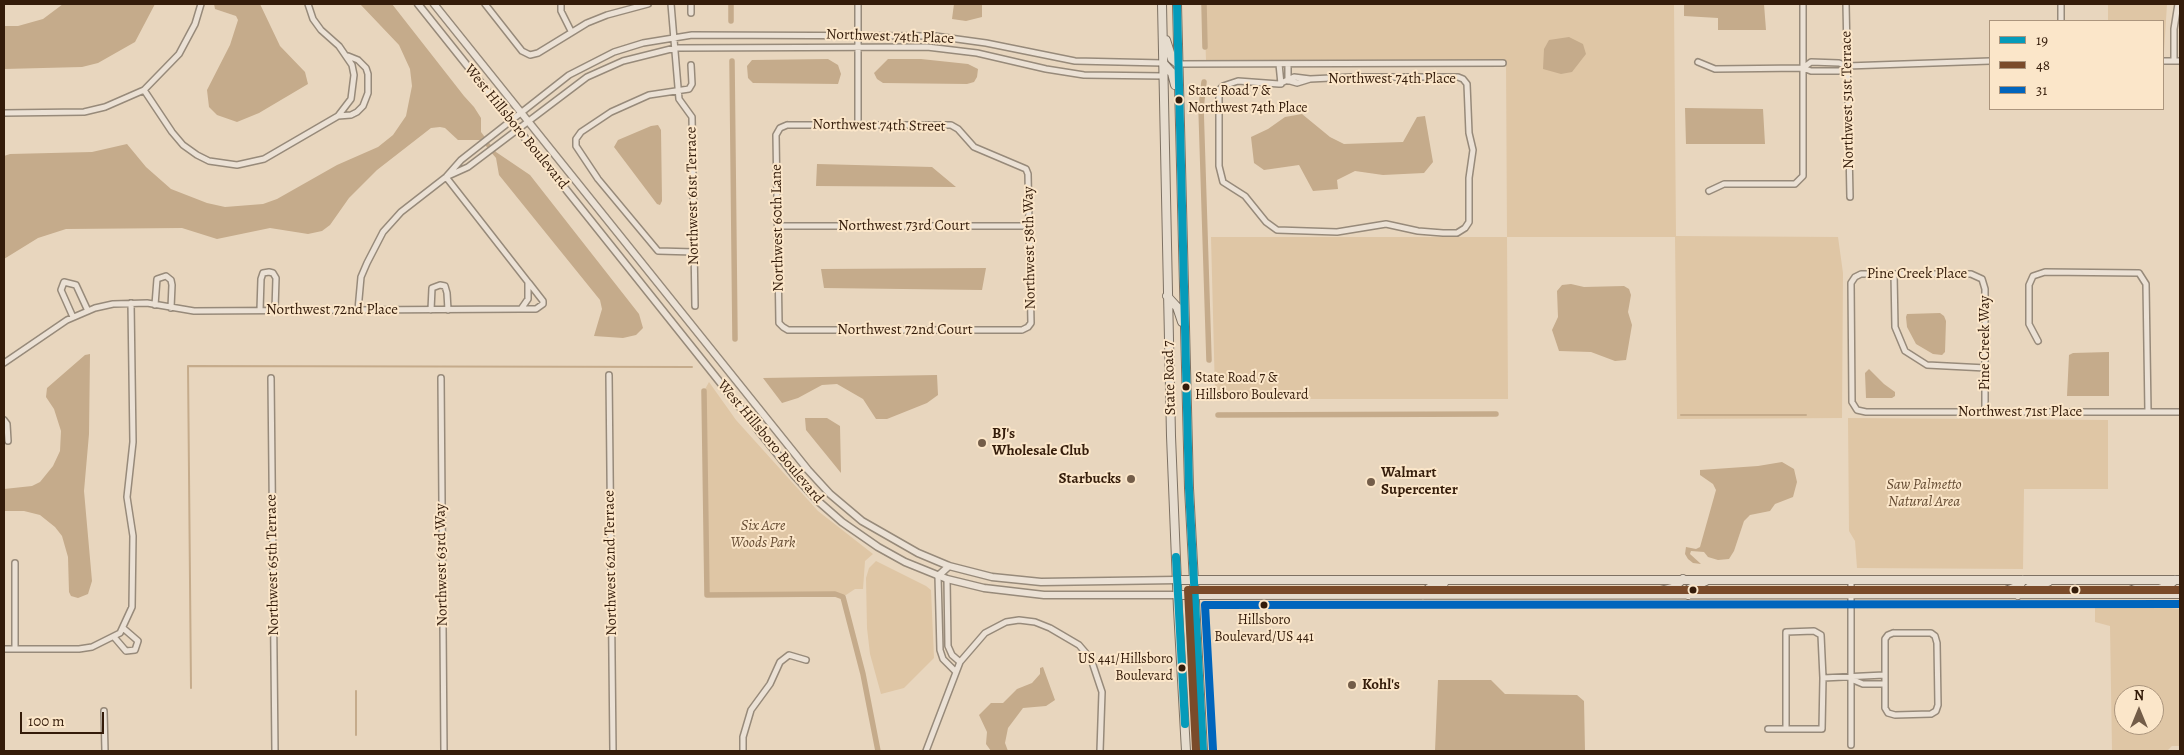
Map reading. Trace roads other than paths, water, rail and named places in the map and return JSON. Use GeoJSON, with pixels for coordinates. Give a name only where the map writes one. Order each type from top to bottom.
{"type":"FeatureCollection","features":[{"type":"Feature","properties":{"kind":"main road","name":"State Road 7"},"geometry":{"type":"LineString","coordinates":[[1162,4],[1167,296],[1177,595],[1186,751]]}},
{"type":"Feature","properties":{"kind":"main road","name":"State Road 7"},"geometry":{"type":"LineString","coordinates":[[1176,4],[1194,595],[1203,751]]}},
{"type":"Feature","properties":{"kind":"main road"},"geometry":{"type":"LineString","coordinates":[[1163,28],[1170,53],[1178,64]]}},
{"type":"Feature","properties":{"kind":"main road"},"geometry":{"type":"LineString","coordinates":[[1163,63],[1172,73],[1179,100]]}},
{"type":"Feature","properties":{"kind":"main road"},"geometry":{"type":"LineString","coordinates":[[1167,296],[1178,307],[1185,331]]}},
{"type":"Feature","properties":{"kind":"main road"},"geometry":{"type":"LineString","coordinates":[[1688,594],[1693,586],[1710,579]]}},
{"type":"Feature","properties":{"kind":"main road","name":"West Hillsboro Boulevard"},"geometry":{"type":"LineString","coordinates":[[1177,580],[2178,580]]}},
{"type":"Feature","properties":{"kind":"main road"},"geometry":{"type":"LineString","coordinates":[[1405,595],[1422,587],[1430,580]]}},
{"type":"Feature","properties":{"kind":"main road"},"geometry":{"type":"LineString","coordinates":[[1423,595],[1429,588],[1453,580]]}},
{"type":"Feature","properties":{"kind":"main road"},"geometry":{"type":"LineString","coordinates":[[1630,595],[1668,590],[1683,580]]}},
{"type":"Feature","properties":{"kind":"main road"},"geometry":{"type":"LineString","coordinates":[[1996,594],[2019,586],[2023,580]]}},
{"type":"Feature","properties":{"kind":"main road"},"geometry":{"type":"LineString","coordinates":[[2018,595],[2030,587],[2058,580]]}},
{"type":"Feature","properties":{"kind":"main road"},"geometry":{"type":"LineString","coordinates":[[2121,595],[2134,589],[2159,589],[2178,580]]}},
{"type":"Feature","properties":{"kind":"main road","name":"West Hillsboro Boulevard"},"geometry":{"type":"LineString","coordinates":[[1177,595],[2121,595],[2179,592]]}},
{"type":"Feature","properties":{"kind":"street"},"geometry":{"type":"LineString","coordinates":[[4,113],[84,112],[105,107],[144,90],[179,54],[195,24],[201,4]]}},
{"type":"Feature","properties":{"kind":"street"},"geometry":{"type":"LineString","coordinates":[[144,90],[183,145],[209,161],[237,165],[264,160],[338,116],[351,99],[354,87],[352,65],[347,56],[321,30],[308,4]]}},
{"type":"Feature","properties":{"kind":"street","name":"West Hillsboro Boulevard"},"geometry":{"type":"LineString","coordinates":[[418,4],[510,121],[810,492],[842,522],[878,547],[938,576],[984,588],[1030,594],[1177,595]]}},
{"type":"Feature","properties":{"kind":"street","name":"West Hillsboro Boulevard"},"geometry":{"type":"LineString","coordinates":[[434,4],[814,478],[830,494],[870,527],[912,550],[949,566],[992,577],[1026,581],[1177,580]]}},
{"type":"Feature","properties":{"kind":"street"},"geometry":{"type":"LineString","coordinates":[[485,4],[522,51],[530,55],[538,53],[571,31],[607,15],[648,4]]}},
{"type":"Feature","properties":{"kind":"street"},"geometry":{"type":"LineString","coordinates":[[561,4],[561,11],[571,31]]}},
{"type":"Feature","properties":{"kind":"street","name":"Northwest 61st Terrace"},"geometry":{"type":"LineString","coordinates":[[671,4],[680,100],[692,117],[695,306]]}},
{"type":"Feature","properties":{"kind":"street"},"geometry":{"type":"LineString","coordinates":[[691,4],[691,12]]}},
{"type":"Feature","properties":{"kind":"street"},"geometry":{"type":"LineString","coordinates":[[858,4],[858,124]]}},
{"type":"Feature","properties":{"kind":"street"},"geometry":{"type":"LineString","coordinates":[[1709,192],[1724,184],[1790,184],[1800,180],[1804,170],[1803,4]]}},
{"type":"Feature","properties":{"kind":"street","name":"Northwest 51st Terrace"},"geometry":{"type":"LineString","coordinates":[[1846,4],[1850,197]]}},
{"type":"Feature","properties":{"kind":"street"},"geometry":{"type":"LineString","coordinates":[[2061,20],[2062,4]]}},
{"type":"Feature","properties":{"kind":"street"},"geometry":{"type":"LineString","coordinates":[[2174,61],[2174,29],[2178,4]]}},
{"type":"Feature","properties":{"kind":"street","name":"Northwest 74th Place"},"geometry":{"type":"LineString","coordinates":[[446,178],[461,160],[569,75],[595,60],[643,43],[674,37],[858,35],[955,38],[1075,61],[1163,63]]}},
{"type":"Feature","properties":{"kind":"street","name":"Northwest 74th Place"},"geometry":{"type":"LineString","coordinates":[[446,178],[468,167],[573,86],[604,68],[644,54],[675,48],[927,47],[957,50],[1046,69],[1089,75],[1164,76]]}},
{"type":"Feature","properties":{"kind":"street"},"geometry":{"type":"LineString","coordinates":[[338,116],[351,115],[364,106],[369,82],[368,74],[362,64],[347,56]]}},
{"type":"Feature","properties":{"kind":"street"},"geometry":{"type":"LineString","coordinates":[[2164,61],[2180,61]]}},
{"type":"Feature","properties":{"kind":"street"},"geometry":{"type":"LineString","coordinates":[[1698,62],[1716,69],[1803,68],[1811,71],[1839,71],[1847,66]]}},
{"type":"Feature","properties":{"kind":"street"},"geometry":{"type":"LineString","coordinates":[[1803,68],[1811,62],[1839,63],[1847,66],[1989,62]]}},
{"type":"Feature","properties":{"kind":"street","name":"Northwest 74th Place"},"geometry":{"type":"LineString","coordinates":[[1178,64],[1502,63]]}},
{"type":"Feature","properties":{"kind":"street"},"geometry":{"type":"LineString","coordinates":[[1279,64],[1281,84],[1289,81],[1288,64]]}},
{"type":"Feature","properties":{"kind":"street"},"geometry":{"type":"LineString","coordinates":[[691,65],[692,84],[689,89],[649,96],[630,102],[592,122],[576,139],[576,146],[598,179],[658,251],[694,252]]}},
{"type":"Feature","properties":{"kind":"street","name":"Northwest 74th Place"},"geometry":{"type":"LineString","coordinates":[[1281,84],[1253,80],[1234,82],[1223,86],[1218,95],[1219,166],[1224,182],[1245,196],[1272,226],[1283,231],[1337,232],[1386,224],[1418,231],[1442,233],[1457,233],[1465,228],[1469,222],[1468,178],[1473,150],[1469,133],[1467,84],[1463,79],[1458,76],[1294,78],[1289,81]]}},
{"type":"Feature","properties":{"kind":"street","name":"Northwest 74th Street"},"geometry":{"type":"LineString","coordinates":[[780,128],[787,125],[858,124],[951,126],[958,128],[974,146],[1026,169]]}},
{"type":"Feature","properties":{"kind":"street","name":"Northwest 60th Lane"},"geometry":{"type":"LineString","coordinates":[[780,128],[776,135],[779,323],[783,327]]}},
{"type":"Feature","properties":{"kind":"street"},"geometry":{"type":"LineString","coordinates":[[461,160],[468,167]]}},
{"type":"Feature","properties":{"kind":"street","name":"Northwest 58th Way"},"geometry":{"type":"LineString","coordinates":[[1026,169],[1028,174],[1031,323],[1028,327]]}},
{"type":"Feature","properties":{"kind":"street"},"geometry":{"type":"LineString","coordinates":[[358,310],[361,276],[383,232],[401,212],[446,178],[528,282],[528,298],[521,309]]}},
{"type":"Feature","properties":{"kind":"street","name":"Northwest 73rd Court"},"geometry":{"type":"LineString","coordinates":[[778,226],[1029,226]]}},
{"type":"Feature","properties":{"kind":"street"},"geometry":{"type":"LineString","coordinates":[[260,310],[261,279],[263,273],[268,272],[273,273],[276,278],[275,310]]}},
{"type":"Feature","properties":{"kind":"street"},"geometry":{"type":"LineString","coordinates":[[2038,341],[2029,324],[2029,285],[2033,276],[2045,272],[2134,272],[2143,276],[2146,284],[2148,412]]}},
{"type":"Feature","properties":{"kind":"street","name":"Pine Creek Place"},"geometry":{"type":"LineString","coordinates":[[1859,411],[1852,402],[1851,283],[1854,277],[1861,274],[1971,274],[1979,276]]}},
{"type":"Feature","properties":{"kind":"street"},"geometry":{"type":"LineString","coordinates":[[1894,274],[1895,327],[1905,351],[1927,366],[1986,368]]}},
{"type":"Feature","properties":{"kind":"street"},"geometry":{"type":"LineString","coordinates":[[155,305],[157,279],[166,276],[171,280],[172,284],[171,308]]}},
{"type":"Feature","properties":{"kind":"street","name":"Pine Creek Way"},"geometry":{"type":"LineString","coordinates":[[1979,276],[1985,289],[1985,412]]}},
{"type":"Feature","properties":{"kind":"street"},"geometry":{"type":"LineString","coordinates":[[73,317],[61,290],[64,282],[70,282],[76,286],[88,311]]}},
{"type":"Feature","properties":{"kind":"street","name":"Northwest 72nd Place"},"geometry":{"type":"LineString","coordinates":[[5,360],[73,317],[113,304],[131,302],[194,311],[536,309],[543,304],[543,301],[528,282]]}},
{"type":"Feature","properties":{"kind":"street"},"geometry":{"type":"LineString","coordinates":[[431,310],[432,288],[440,285],[444,286],[447,293],[448,310]]}},
{"type":"Feature","properties":{"kind":"street"},"geometry":{"type":"LineString","coordinates":[[4,649],[79,649],[92,647],[114,636],[121,630],[132,607],[134,594],[133,536],[127,497],[133,442],[131,302]]}},
{"type":"Feature","properties":{"kind":"street","name":"Northwest 72nd Court"},"geometry":{"type":"LineString","coordinates":[[783,327],[788,330],[1022,330],[1028,327]]}},
{"type":"Feature","properties":{"kind":"street","name":"Northwest 62nd Terrace"},"geometry":{"type":"LineString","coordinates":[[609,375],[613,751]]}},
{"type":"Feature","properties":{"kind":"street","name":"Northwest 65th Terrace"},"geometry":{"type":"LineString","coordinates":[[271,378],[274,751]]}},
{"type":"Feature","properties":{"kind":"street","name":"Northwest 63rd Way"},"geometry":{"type":"LineString","coordinates":[[441,378],[444,751]]}},
{"type":"Feature","properties":{"kind":"street","name":"Northwest 71st Place"},"geometry":{"type":"LineString","coordinates":[[1859,411],[2180,412]]}},
{"type":"Feature","properties":{"kind":"street"},"geometry":{"type":"LineString","coordinates":[[4,420],[8,441]]}},
{"type":"Feature","properties":{"kind":"street"},"geometry":{"type":"LineString","coordinates":[[15,563],[15,649]]}},
{"type":"Feature","properties":{"kind":"street"},"geometry":{"type":"LineString","coordinates":[[949,566],[938,576],[940,650],[943,659],[955,670]]}},
{"type":"Feature","properties":{"kind":"street"},"geometry":{"type":"LineString","coordinates":[[949,566],[947,579],[948,646],[952,655],[960,662]]}},
{"type":"Feature","properties":{"kind":"street"},"geometry":{"type":"LineString","coordinates":[[1851,580],[1851,745]]}},
{"type":"Feature","properties":{"kind":"street"},"geometry":{"type":"LineString","coordinates":[[926,751],[948,697],[955,670],[980,636],[1006,622],[1035,622],[1079,646],[1091,658],[1102,692],[1100,751]]}},
{"type":"Feature","properties":{"kind":"street"},"geometry":{"type":"LineString","coordinates":[[114,636],[126,651],[135,650],[138,642],[121,630]]}},
{"type":"Feature","properties":{"kind":"street"},"geometry":{"type":"LineString","coordinates":[[939,630],[947,630]]}},
{"type":"Feature","properties":{"kind":"street"},"geometry":{"type":"LineString","coordinates":[[1768,728],[1822,729],[1823,678],[1821,634],[1814,631],[1786,632],[1786,728]]}},
{"type":"Feature","properties":{"kind":"street"},"geometry":{"type":"LineString","coordinates":[[1893,633],[1931,633],[1935,636],[1938,643],[1936,711],[1931,714],[1888,713],[1885,708],[1884,675],[1885,639],[1888,635],[1893,633]]}},
{"type":"Feature","properties":{"kind":"street"},"geometry":{"type":"LineString","coordinates":[[743,751],[743,737],[751,710],[770,684],[783,658],[789,655],[806,660]]}},
{"type":"Feature","properties":{"kind":"street"},"geometry":{"type":"LineString","coordinates":[[1823,678],[1884,675]]}},
{"type":"Feature","properties":{"kind":"street"},"geometry":{"type":"LineString","coordinates":[[1851,678],[1863,684],[1884,684]]}},
{"type":"Feature","properties":{"kind":"street"},"geometry":{"type":"LineString","coordinates":[[104,710],[105,751]]}},
{"type":"Feature","properties":{"kind":"waterway"},"geometry":{"type":"LineString","coordinates":[[731,4],[731,21]]}},
{"type":"Feature","properties":{"kind":"waterway"},"geometry":{"type":"LineString","coordinates":[[1204,4],[1205,47]]}},
{"type":"Feature","properties":{"kind":"waterway"},"geometry":{"type":"LineString","coordinates":[[732,61],[735,339]]}},
{"type":"Feature","properties":{"kind":"waterway"},"geometry":{"type":"LineString","coordinates":[[1204,82],[1201,108],[1209,360]]}},
{"type":"Feature","properties":{"kind":"waterway"},"geometry":{"type":"LineString","coordinates":[[191,688],[188,366],[692,367]]}},
{"type":"Feature","properties":{"kind":"waterway"},"geometry":{"type":"LineString","coordinates":[[704,391],[707,595],[835,594],[843,597],[863,674],[878,751]]}},
{"type":"Feature","properties":{"kind":"waterway"},"geometry":{"type":"LineString","coordinates":[[1218,415],[1496,414]]}},
{"type":"Feature","properties":{"kind":"waterway"},"geometry":{"type":"LineString","coordinates":[[1681,415],[1806,415]]}},
{"type":"Feature","properties":{"kind":"waterway"},"geometry":{"type":"LineString","coordinates":[[356,691],[356,735]]}},
{"type":"Feature","properties":{"kind":"place","name":"State Road 7 & Northwest 74th Place"},"geometry":{"type":"Point","coordinates":[1179,100]}},
{"type":"Feature","properties":{"kind":"place","name":"State Road 7 & Hillsboro Boulevard"},"geometry":{"type":"Point","coordinates":[1186,387]}},
{"type":"Feature","properties":{"kind":"place","name":"BJ's Wholesale Club"},"geometry":{"type":"Point","coordinates":[982,443]}},
{"type":"Feature","properties":{"kind":"place","name":"Starbucks"},"geometry":{"type":"Point","coordinates":[1131,479]}},
{"type":"Feature","properties":{"kind":"place","name":"Walmart Supercenter"},"geometry":{"type":"Point","coordinates":[1371,482]}},
{"type":"Feature","properties":{"kind":"place","name":"Hillsboro Boulevard/US 441"},"geometry":{"type":"Point","coordinates":[1264,605]}},
{"type":"Feature","properties":{"kind":"place","name":"US 441/Hillsboro Boulevard"},"geometry":{"type":"Point","coordinates":[1182,668]}},
{"type":"Feature","properties":{"kind":"place","name":"Kohl's"},"geometry":{"type":"Point","coordinates":[1352,685]}},
{"type":"Feature","properties":{"kind":"park label","name":"Saw Palmetto Natural Area"},"geometry":{"type":"Point","coordinates":[1924,494]}},
{"type":"Feature","properties":{"kind":"park label","name":"Six Acre Woods Park"},"geometry":{"type":"Point","coordinates":[763,534]}}]}
